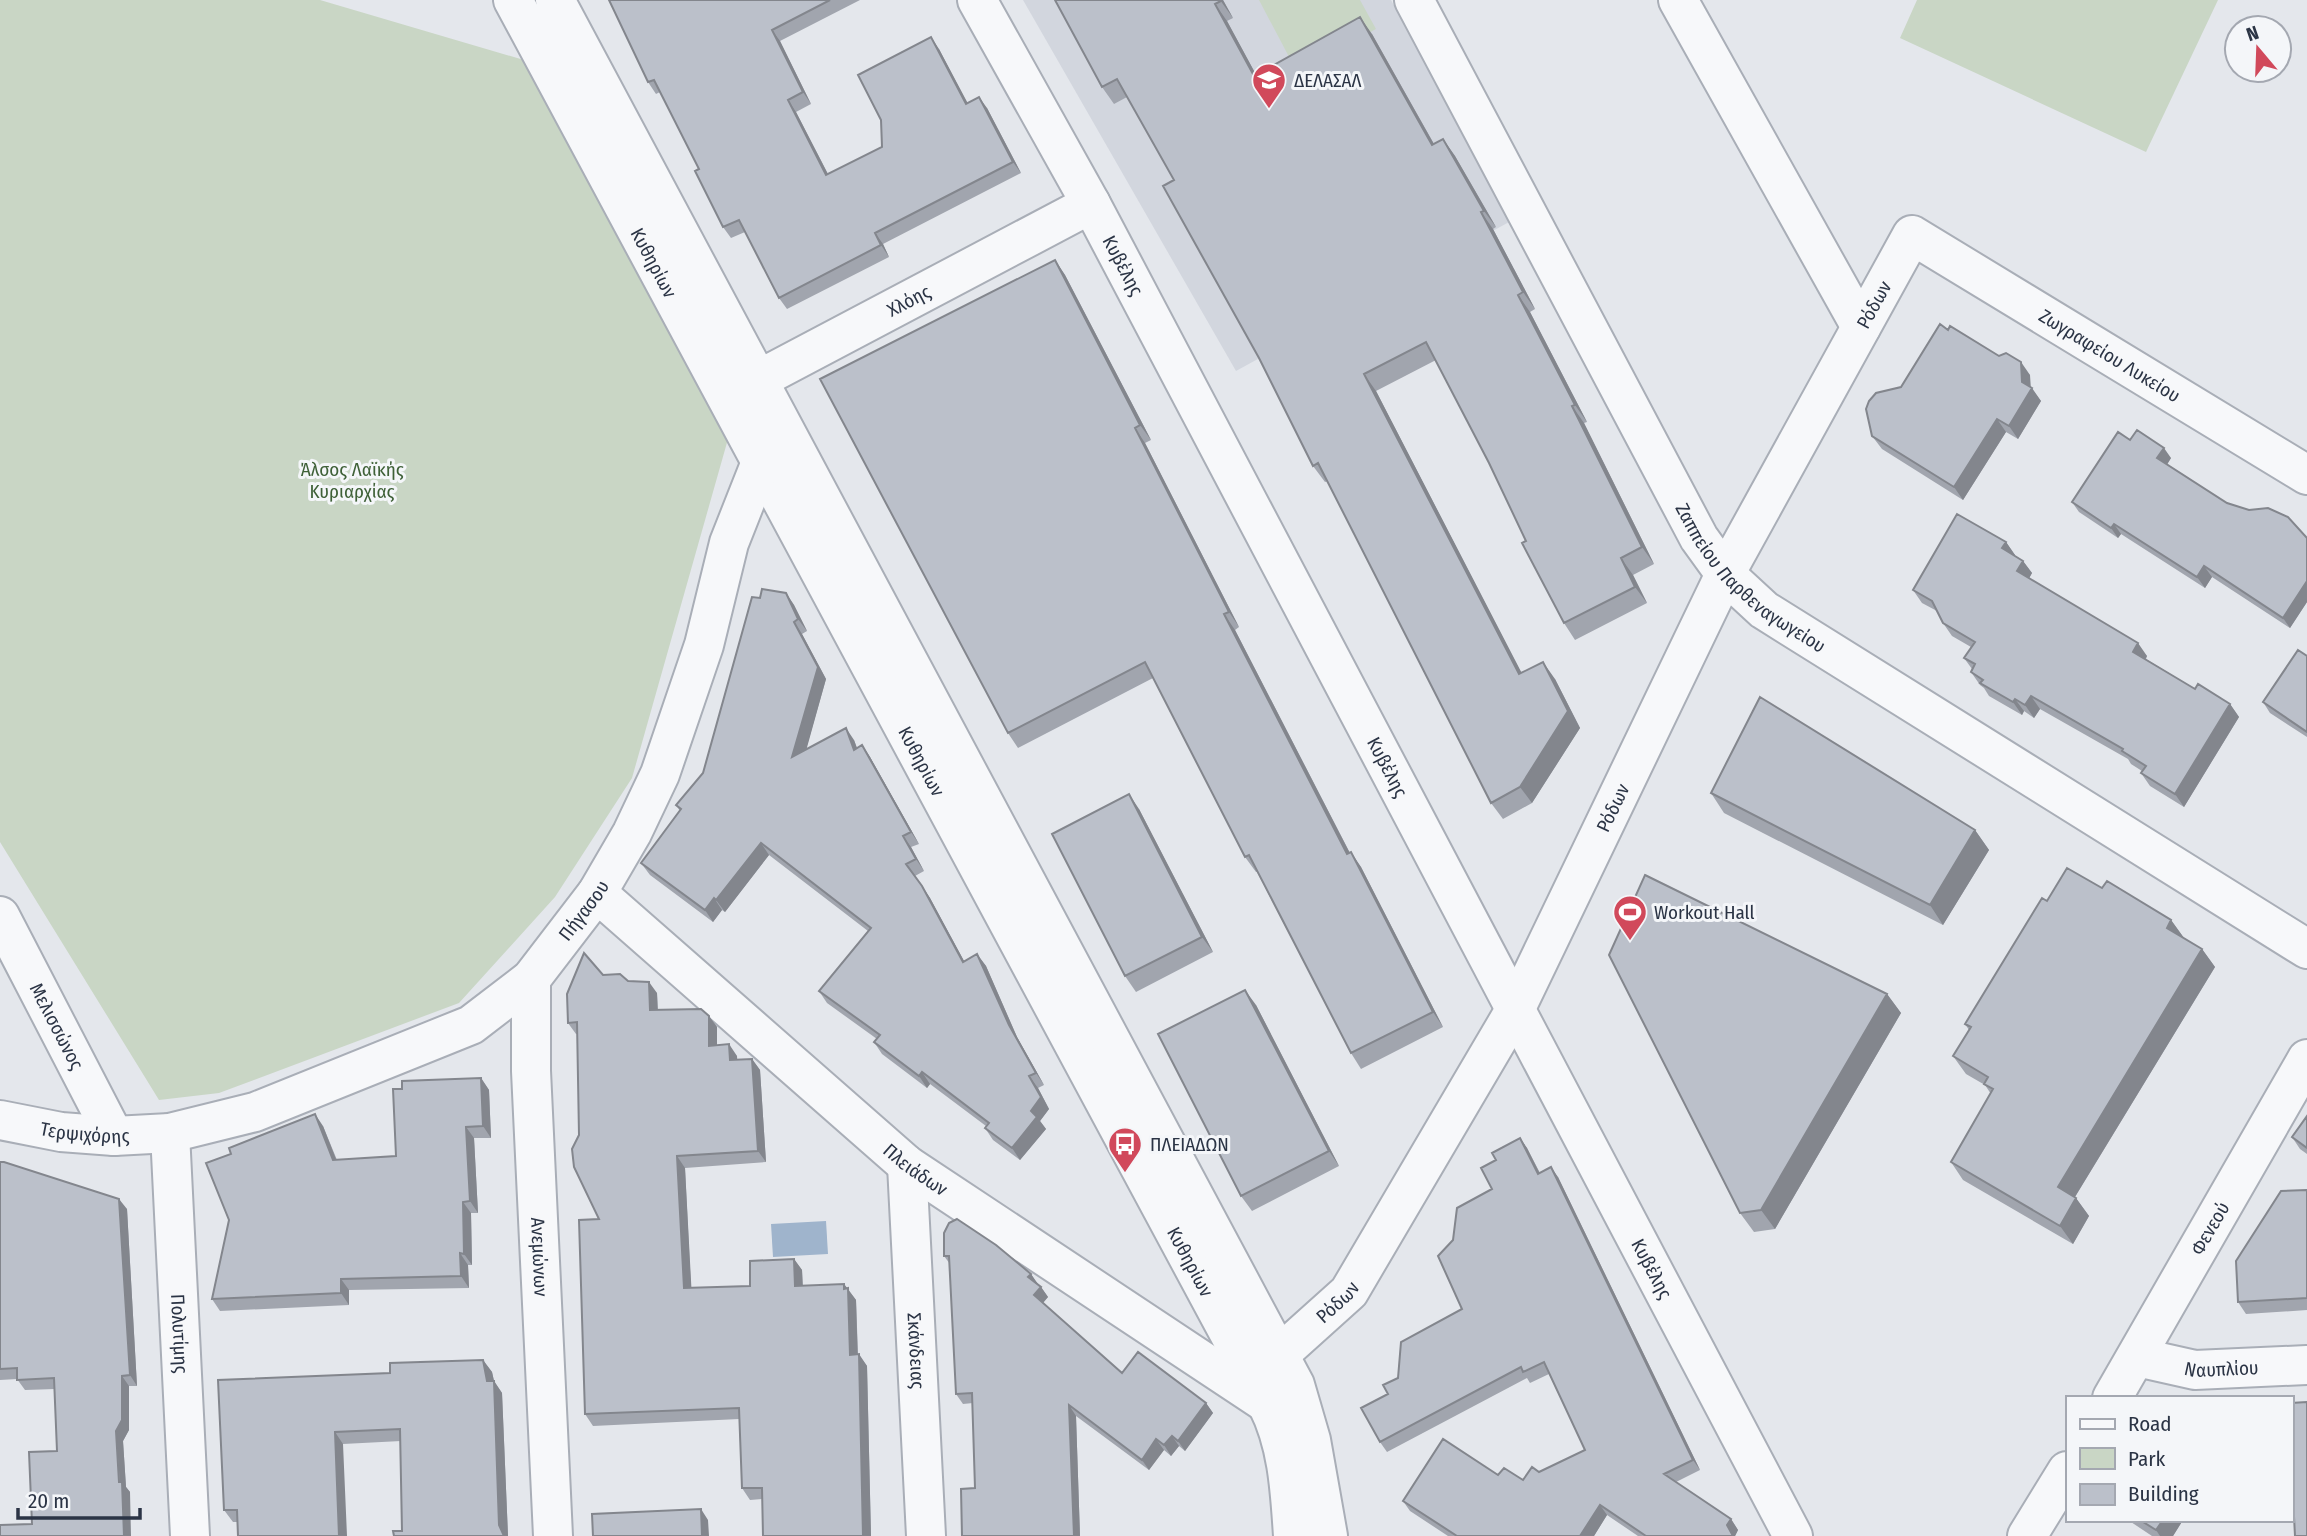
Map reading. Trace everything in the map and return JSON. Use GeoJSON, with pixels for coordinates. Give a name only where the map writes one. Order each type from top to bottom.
{"type":"FeatureCollection","features":[{"type":"Feature","properties":{"kind":"street","name":"Κυθηρίων"},"geometry":{"type":"LineString","coordinates":[[513,0],[742,388],[1279,1355],[1304,1409],[1328,1536]]}},
{"type":"Feature","properties":{"kind":"street","name":"Κυθηρίων"},"geometry":{"type":"LineString","coordinates":[[555,0],[742,388],[761,462],[1279,1426],[1290,1492],[1293,1536]]}},
{"type":"Feature","properties":{"kind":"street","name":"Κυβέλης"},"geometry":{"type":"LineString","coordinates":[[977,0],[1090,204],[1793,1536]]}},
{"type":"Feature","properties":{"kind":"street","name":"Ζαππείου Παρθεναγωγείου"},"geometry":{"type":"LineString","coordinates":[[1414,0],[1699,538],[1725,575],[1764,610],[2307,949]]}},
{"type":"Feature","properties":{"kind":"street"},"geometry":{"type":"LineString","coordinates":[[1678,0],[1861,327]]}},
{"type":"Feature","properties":{"kind":"street","name":"Χλόης"},"geometry":{"type":"LineString","coordinates":[[742,388],[1090,204]]}},
{"type":"Feature","properties":{"kind":"street","name":"Ρόδων"},"geometry":{"type":"LineString","coordinates":[[1279,1355],[1349,1293],[1515,1010],[1725,575],[1912,235]]}},
{"type":"Feature","properties":{"kind":"street","name":"Ζωγραφείου Λυκείου"},"geometry":{"type":"LineString","coordinates":[[1912,235],[2307,475]]}},
{"type":"Feature","properties":{"kind":"street","name":"Πήγασου"},"geometry":{"type":"LineString","coordinates":[[170,1133],[255,1112],[471,1025],[531,979],[597,893],[632,833],[660,774],[704,645],[729,543],[761,462]]}},
{"type":"Feature","properties":{"kind":"street","name":"Πλειάδων"},"geometry":{"type":"LineString","coordinates":[[597,893],[907,1165],[1268,1404]]}},
{"type":"Feature","properties":{"kind":"street","name":"Μελισσώνος"},"geometry":{"type":"LineString","coordinates":[[0,916],[114,1136]]}},
{"type":"Feature","properties":{"kind":"street","name":"Ανεμώνων"},"geometry":{"type":"LineString","coordinates":[[531,979],[530,1071],[553,1536]]}},
{"type":"Feature","properties":{"kind":"street","name":"Φενεού"},"geometry":{"type":"LineString","coordinates":[[2113,1396],[2307,1059]]}},
{"type":"Feature","properties":{"kind":"street","name":"Τερψιχόρης"},"geometry":{"type":"LineString","coordinates":[[0,1120],[61,1132],[114,1136],[170,1133]]}},
{"type":"Feature","properties":{"kind":"street","name":"Πολυτίμης"},"geometry":{"type":"LineString","coordinates":[[170,1133],[190,1536]]}},
{"type":"Feature","properties":{"kind":"street","name":"Σκάνδειας"},"geometry":{"type":"LineString","coordinates":[[907,1165],[926,1536]]}},
{"type":"Feature","properties":{"kind":"street","name":"Ναυπλίου"},"geometry":{"type":"LineString","coordinates":[[2137,1357],[2195,1370],[2307,1365]]}},
{"type":"Feature","properties":{"kind":"street"},"geometry":{"type":"LineString","coordinates":[[2027,1536],[2066,1473]]}},
{"type":"Feature","properties":{"kind":"shaded area","name":"ΔΕΛΑΣΑΛ"},"geometry":{"type":"Polygon","coordinates":[[[1023,0],[1391,0],[1511,221],[1236,371],[1023,0]]]}},
{"type":"Feature","properties":{"kind":"green space","name":"Άλσος Λαϊκής Κυριαρχίας"},"geometry":{"type":"Polygon","coordinates":[[[0,0],[320,0],[524,60],[728,439],[632,778],[555,897],[459,1003],[219,1093],[159,1100],[0,842],[0,0]]]}},
{"type":"Feature","properties":{"kind":"green space"},"geometry":{"type":"Polygon","coordinates":[[[1259,0],[1360,0],[1376,29],[1297,72],[1259,0]]]}},
{"type":"Feature","properties":{"kind":"green space"},"geometry":{"type":"Polygon","coordinates":[[[1917,0],[2218,0],[2146,152],[1900,38],[1917,0]]]}},
{"type":"Feature","properties":{"kind":"water"},"geometry":{"type":"Polygon","coordinates":[[[826,1221],[828,1254],[773,1257],[771,1224],[826,1221]]]}},
{"type":"Feature","properties":{"kind":"building"},"geometry":{"type":"Polygon","coordinates":[[[609,0],[830,0],[772,30],[803,92],[788,100],[826,175],[882,147],[881,120],[858,75],[931,37],[966,104],[979,97],[1013,162],[875,233],[881,245],[779,298],[739,220],[723,227],[695,171],[699,169],[654,80],[648,82],[609,0]]]}},
{"type":"Feature","properties":{"kind":"building"},"geometry":{"type":"Polygon","coordinates":[[[1055,0],[1220,0],[1215,4],[1254,76],[1360,17],[1432,145],[1443,139],[1484,211],[1481,212],[1523,292],[1518,295],[1575,405],[1572,406],[1642,547],[1621,558],[1635,587],[1564,623],[1522,543],[1526,541],[1489,463],[1426,342],[1364,374],[1519,674],[1543,662],[1568,711],[1520,787],[1491,803],[1318,463],[1313,466],[1259,358],[1163,186],[1174,180],[1117,79],[1102,87],[1055,0]]]}},
{"type":"Feature","properties":{"kind":"building"},"geometry":{"type":"Polygon","coordinates":[[[1055,260],[1140,425],[1135,428],[1229,612],[1224,614],[1347,854],[1351,852],[1433,1012],[1351,1053],[1249,855],[1245,857],[1145,662],[1008,733],[820,379],[1055,260]]]}},
{"type":"Feature","properties":{"kind":"building"},"geometry":{"type":"Polygon","coordinates":[[[1940,324],[1948,330],[1950,326],[1999,356],[2006,353],[2021,362],[2022,382],[2032,388],[2009,426],[1997,419],[1954,487],[1872,436],[1866,409],[1876,393],[1901,387],[1940,324]]]}},
{"type":"Feature","properties":{"kind":"building"},"geometry":{"type":"Polygon","coordinates":[[[2137,430],[2164,448],[2157,458],[2227,503],[2249,510],[2268,508],[2288,517],[2307,538],[2307,581],[2283,618],[2204,566],[2197,577],[2114,524],[2111,528],[2072,502],[2118,432],[2130,440],[2137,430]]]}},
{"type":"Feature","properties":{"kind":"building"},"geometry":{"type":"Polygon","coordinates":[[[1957,514],[2006,542],[2002,548],[2023,561],[2017,571],[2138,643],[2133,652],[2195,689],[2198,684],[2230,704],[2175,794],[2141,773],[2146,766],[2122,751],[2123,749],[2031,696],[2025,705],[2015,699],[2013,702],[1980,683],[1983,680],[1971,672],[1975,664],[1964,658],[1975,642],[1943,623],[1932,601],[1913,590],[1957,514]]]}},
{"type":"Feature","properties":{"kind":"building"},"geometry":{"type":"Polygon","coordinates":[[[762,589],[786,593],[798,619],[794,622],[818,667],[792,757],[846,728],[854,750],[862,745],[911,832],[903,836],[916,859],[906,864],[922,886],[963,962],[977,954],[1009,1025],[1036,1073],[1029,1076],[1041,1097],[1031,1111],[1037,1117],[1012,1148],[985,1128],[989,1123],[922,1072],[919,1076],[874,1042],[880,1035],[819,991],[871,928],[761,843],[705,910],[641,863],[681,809],[676,805],[703,773],[752,597],[760,598],[762,589]]]}},
{"type":"Feature","properties":{"kind":"building"},"geometry":{"type":"Polygon","coordinates":[[[2298,650],[2307,656],[2307,732],[2263,702],[2298,650]]]}},
{"type":"Feature","properties":{"kind":"building"},"geometry":{"type":"Polygon","coordinates":[[[1760,697],[1975,830],[1930,905],[1711,793],[1760,697]]]}},
{"type":"Feature","properties":{"kind":"building"},"geometry":{"type":"Polygon","coordinates":[[[1129,794],[1202,937],[1125,976],[1052,834],[1129,794]]]}},
{"type":"Feature","properties":{"kind":"building"},"geometry":{"type":"Polygon","coordinates":[[[2067,868],[2102,888],[2107,881],[2171,920],[2167,928],[2202,949],[2058,1187],[2076,1198],[2060,1226],[1951,1162],[1993,1089],[1984,1084],[1988,1077],[1953,1056],[1971,1027],[1965,1024],[2042,898],[2047,901],[2067,868]]]}},
{"type":"Feature","properties":{"kind":"building"},"geometry":{"type":"Polygon","coordinates":[[[1645,875],[1887,994],[1761,1210],[1740,1213],[1609,955],[1645,875]]]}},
{"type":"Feature","properties":{"kind":"building"},"geometry":{"type":"Polygon","coordinates":[[[584,953],[603,975],[620,974],[628,981],[649,982],[650,1010],[701,1009],[709,1016],[709,1046],[729,1044],[730,1060],[752,1059],[758,1151],[677,1156],[684,1288],[750,1286],[750,1261],[794,1259],[795,1286],[844,1284],[844,1289],[848,1288],[850,1355],[859,1354],[863,1536],[763,1536],[762,1488],[742,1488],[739,1408],[585,1414],[579,1220],[599,1219],[574,1167],[572,1149],[579,1135],[577,1022],[568,1023],[567,994],[584,953]]]}},
{"type":"Feature","properties":{"kind":"building"},"geometry":{"type":"Polygon","coordinates":[[[1245,990],[1329,1151],[1241,1196],[1158,1034],[1245,990]]]}},
{"type":"Feature","properties":{"kind":"building"},"geometry":{"type":"Polygon","coordinates":[[[481,1078],[483,1126],[466,1127],[470,1201],[463,1202],[464,1254],[460,1253],[461,1276],[341,1279],[341,1293],[212,1299],[229,1220],[206,1163],[231,1154],[229,1148],[315,1114],[333,1160],[396,1156],[393,1089],[402,1089],[402,1081],[481,1078]]]}},
{"type":"Feature","properties":{"kind":"building"},"geometry":{"type":"Polygon","coordinates":[[[2307,1116],[2307,1148],[2292,1137],[2307,1116]]]}},
{"type":"Feature","properties":{"kind":"building"},"geometry":{"type":"Polygon","coordinates":[[[1520,1138],[1538,1174],[1551,1167],[1693,1460],[1664,1474],[1731,1519],[1727,1525],[1733,1536],[1646,1536],[1600,1505],[1580,1536],[1457,1536],[1403,1501],[1443,1439],[1498,1475],[1504,1468],[1523,1480],[1532,1467],[1539,1472],[1585,1450],[1544,1362],[1523,1372],[1521,1367],[1380,1442],[1361,1408],[1388,1394],[1383,1385],[1398,1378],[1401,1342],[1462,1309],[1438,1256],[1453,1240],[1457,1208],[1492,1189],[1481,1168],[1496,1160],[1492,1153],[1520,1138]]]}},
{"type":"Feature","properties":{"kind":"building"},"geometry":{"type":"Polygon","coordinates":[[[0,1162],[119,1199],[130,1375],[122,1376],[122,1420],[116,1431],[119,1482],[122,1482],[124,1536],[0,1536],[0,1525],[32,1524],[29,1452],[57,1451],[54,1378],[17,1380],[17,1368],[0,1369],[0,1162]]]}},
{"type":"Feature","properties":{"kind":"building"},"geometry":{"type":"Polygon","coordinates":[[[2307,1190],[2307,1298],[2238,1302],[2236,1261],[2281,1191],[2307,1190]]]}},
{"type":"Feature","properties":{"kind":"building"},"geometry":{"type":"Polygon","coordinates":[[[957,1219],[996,1245],[1031,1274],[1028,1277],[1041,1287],[1034,1295],[1122,1373],[1138,1352],[1206,1403],[1178,1441],[1172,1436],[1164,1445],[1156,1439],[1142,1460],[1069,1405],[1074,1536],[962,1536],[961,1489],[975,1488],[972,1393],[956,1394],[949,1256],[944,1256],[944,1233],[949,1223],[957,1219]]]}},
{"type":"Feature","properties":{"kind":"building"},"geometry":{"type":"Polygon","coordinates":[[[483,1360],[487,1381],[494,1381],[499,1525],[504,1536],[394,1536],[393,1531],[402,1531],[400,1429],[335,1432],[339,1536],[238,1536],[237,1510],[224,1510],[218,1380],[390,1373],[390,1363],[483,1360]]]}},
{"type":"Feature","properties":{"kind":"building"},"geometry":{"type":"Polygon","coordinates":[[[2307,1402],[2307,1536],[2295,1536],[2293,1403],[2307,1402]]]}},
{"type":"Feature","properties":{"kind":"building"},"geometry":{"type":"Polygon","coordinates":[[[701,1509],[702,1536],[593,1536],[592,1514],[701,1509]]]}},
{"type":"Feature","properties":{"kind":"building"},"geometry":{"type":"Polygon","coordinates":[[[2143,1522],[2162,1522],[2156,1530],[2143,1522]]]}},
{"type":"Feature","properties":{"kind":"place","name":"ΔΕΛΑΣΑΛ"},"geometry":{"type":"Point","coordinates":[1269,110]}},
{"type":"Feature","properties":{"kind":"place","name":"Workout Hall"},"geometry":{"type":"Point","coordinates":[1630,942]}},
{"type":"Feature","properties":{"kind":"place","name":"ΠΛΕΙΑΔΩΝ"},"geometry":{"type":"Point","coordinates":[1125,1174]}}]}
